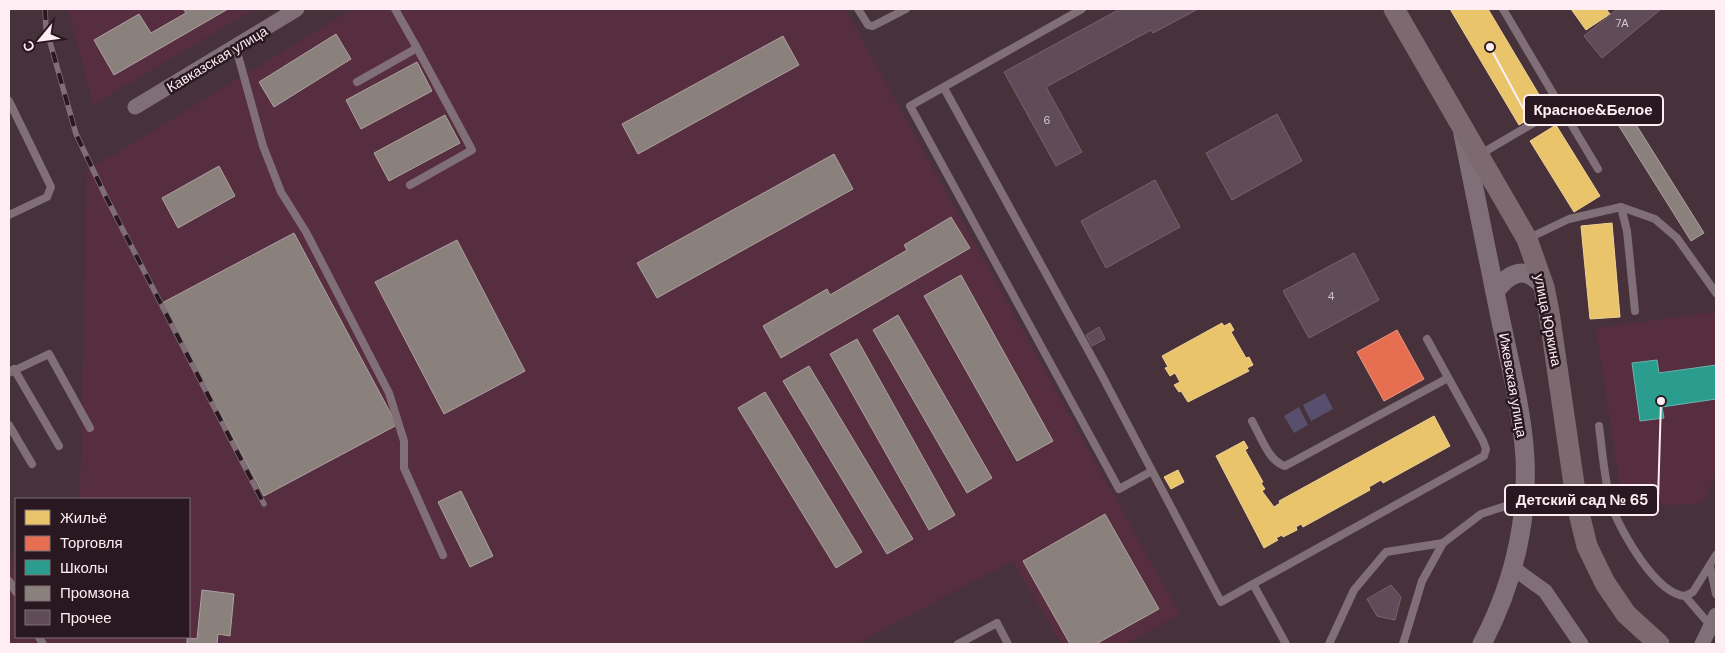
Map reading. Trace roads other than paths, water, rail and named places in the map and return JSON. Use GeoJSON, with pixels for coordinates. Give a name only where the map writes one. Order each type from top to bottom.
{"type":"FeatureCollection","features":[{"type":"Feature","properties":{"kind":"main road","name":"улица Юркина"},"geometry":{"type":"LineString","coordinates":[[1394,9],[1527,239],[1544,287],[1582,527],[1587,546],[1606,583],[1626,614],[1658,644]]}},
{"type":"Feature","properties":{"kind":"street","name":"Кавказская улица"},"geometry":{"type":"LineString","coordinates":[[135,107],[298,9]]}},
{"type":"Feature","properties":{"kind":"street","name":"Ижевская улица"},"geometry":{"type":"LineString","coordinates":[[1461,123],[1520,411],[1525,459],[1524,500],[1520,536],[1513,568],[1496,619],[1482,644]]}},
{"type":"Feature","properties":{"kind":"street"},"geometry":{"type":"LineString","coordinates":[[1495,292],[1512,275],[1524,272],[1536,278],[1544,287]]}},
{"type":"Feature","properties":{"kind":"street"},"geometry":{"type":"LineString","coordinates":[[1513,568],[1545,591],[1581,644]]}},
{"type":"Feature","properties":{"kind":"street"},"geometry":{"type":"LineString","coordinates":[[1702,644],[1713,620]]}},
{"type":"Feature","properties":{"kind":"lane"},"geometry":{"type":"LineString","coordinates":[[395,9],[472,150],[410,185]]}},
{"type":"Feature","properties":{"kind":"lane"},"geometry":{"type":"LineString","coordinates":[[858,9],[868,25],[873,26],[906,9]]}},
{"type":"Feature","properties":{"kind":"lane"},"geometry":{"type":"LineString","coordinates":[[1082,9],[910,106],[1119,489],[1152,471]]}},
{"type":"Feature","properties":{"kind":"lane"},"geometry":{"type":"LineString","coordinates":[[1503,9],[1598,170]]}},
{"type":"Feature","properties":{"kind":"lane"},"geometry":{"type":"LineString","coordinates":[[236,48],[248,98],[277,182],[306,232],[389,393],[404,441],[404,468],[443,555]]}},
{"type":"Feature","properties":{"kind":"lane"},"geometry":{"type":"LineString","coordinates":[[357,82],[417,48]]}},
{"type":"Feature","properties":{"kind":"lane"},"geometry":{"type":"LineString","coordinates":[[944,88],[1221,602],[1484,456],[1486,449],[1483,441],[1427,339]]}},
{"type":"Feature","properties":{"kind":"lane"},"geometry":{"type":"LineString","coordinates":[[9,101],[51,187],[47,197],[11,214],[9,205]]}},
{"type":"Feature","properties":{"kind":"lane"},"geometry":{"type":"LineString","coordinates":[[1479,155],[1561,107]]}},
{"type":"Feature","properties":{"kind":"lane"},"geometry":{"type":"LineString","coordinates":[[1527,239],[1569,219],[1621,207],[1656,219],[1677,238],[1716,292]]}},
{"type":"Feature","properties":{"kind":"lane"},"geometry":{"type":"LineString","coordinates":[[1621,207],[1627,231],[1634,311]]}},
{"type":"Feature","properties":{"kind":"lane"},"geometry":{"type":"LineString","coordinates":[[59,446],[12,371],[48,354],[90,428]]}},
{"type":"Feature","properties":{"kind":"lane"},"geometry":{"type":"LineString","coordinates":[[1252,421],[1273,458],[1278,465],[1284,466],[1448,378]]}},
{"type":"Feature","properties":{"kind":"lane"},"geometry":{"type":"LineString","coordinates":[[9,425],[32,464]]}},
{"type":"Feature","properties":{"kind":"lane"},"geometry":{"type":"LineString","coordinates":[[1599,426],[1611,506],[1636,553],[1660,583],[1673,593],[1685,596],[1713,620]]}},
{"type":"Feature","properties":{"kind":"lane"},"geometry":{"type":"LineString","coordinates":[[1403,644],[1422,581],[1443,542],[1481,514],[1524,500]]}},
{"type":"Feature","properties":{"kind":"lane"},"geometry":{"type":"LineString","coordinates":[[1329,644],[1354,590],[1386,552],[1443,542]]}},
{"type":"Feature","properties":{"kind":"lane"},"geometry":{"type":"LineString","coordinates":[[1685,596],[1693,592],[1716,555]]}},
{"type":"Feature","properties":{"kind":"lane"},"geometry":{"type":"LineString","coordinates":[[1710,566],[1716,594]]}},
{"type":"Feature","properties":{"kind":"lane"},"geometry":{"type":"LineString","coordinates":[[1253,584],[1286,644]]}},
{"type":"Feature","properties":{"kind":"lane"},"geometry":{"type":"LineString","coordinates":[[958,644],[997,623],[1008,644]]}},
{"type":"Feature","properties":{"kind":"railway"},"geometry":{"type":"LineString","coordinates":[[45,9],[46,28],[76,134],[105,195],[264,504]]}},
{"type":"Feature","properties":{"kind":"place","name":"Красное&Белое"},"geometry":{"type":"Point","coordinates":[1490,47]}},
{"type":"Feature","properties":{"kind":"place","name":"Детский сад № 65"},"geometry":{"type":"Point","coordinates":[1661,401]}}]}
